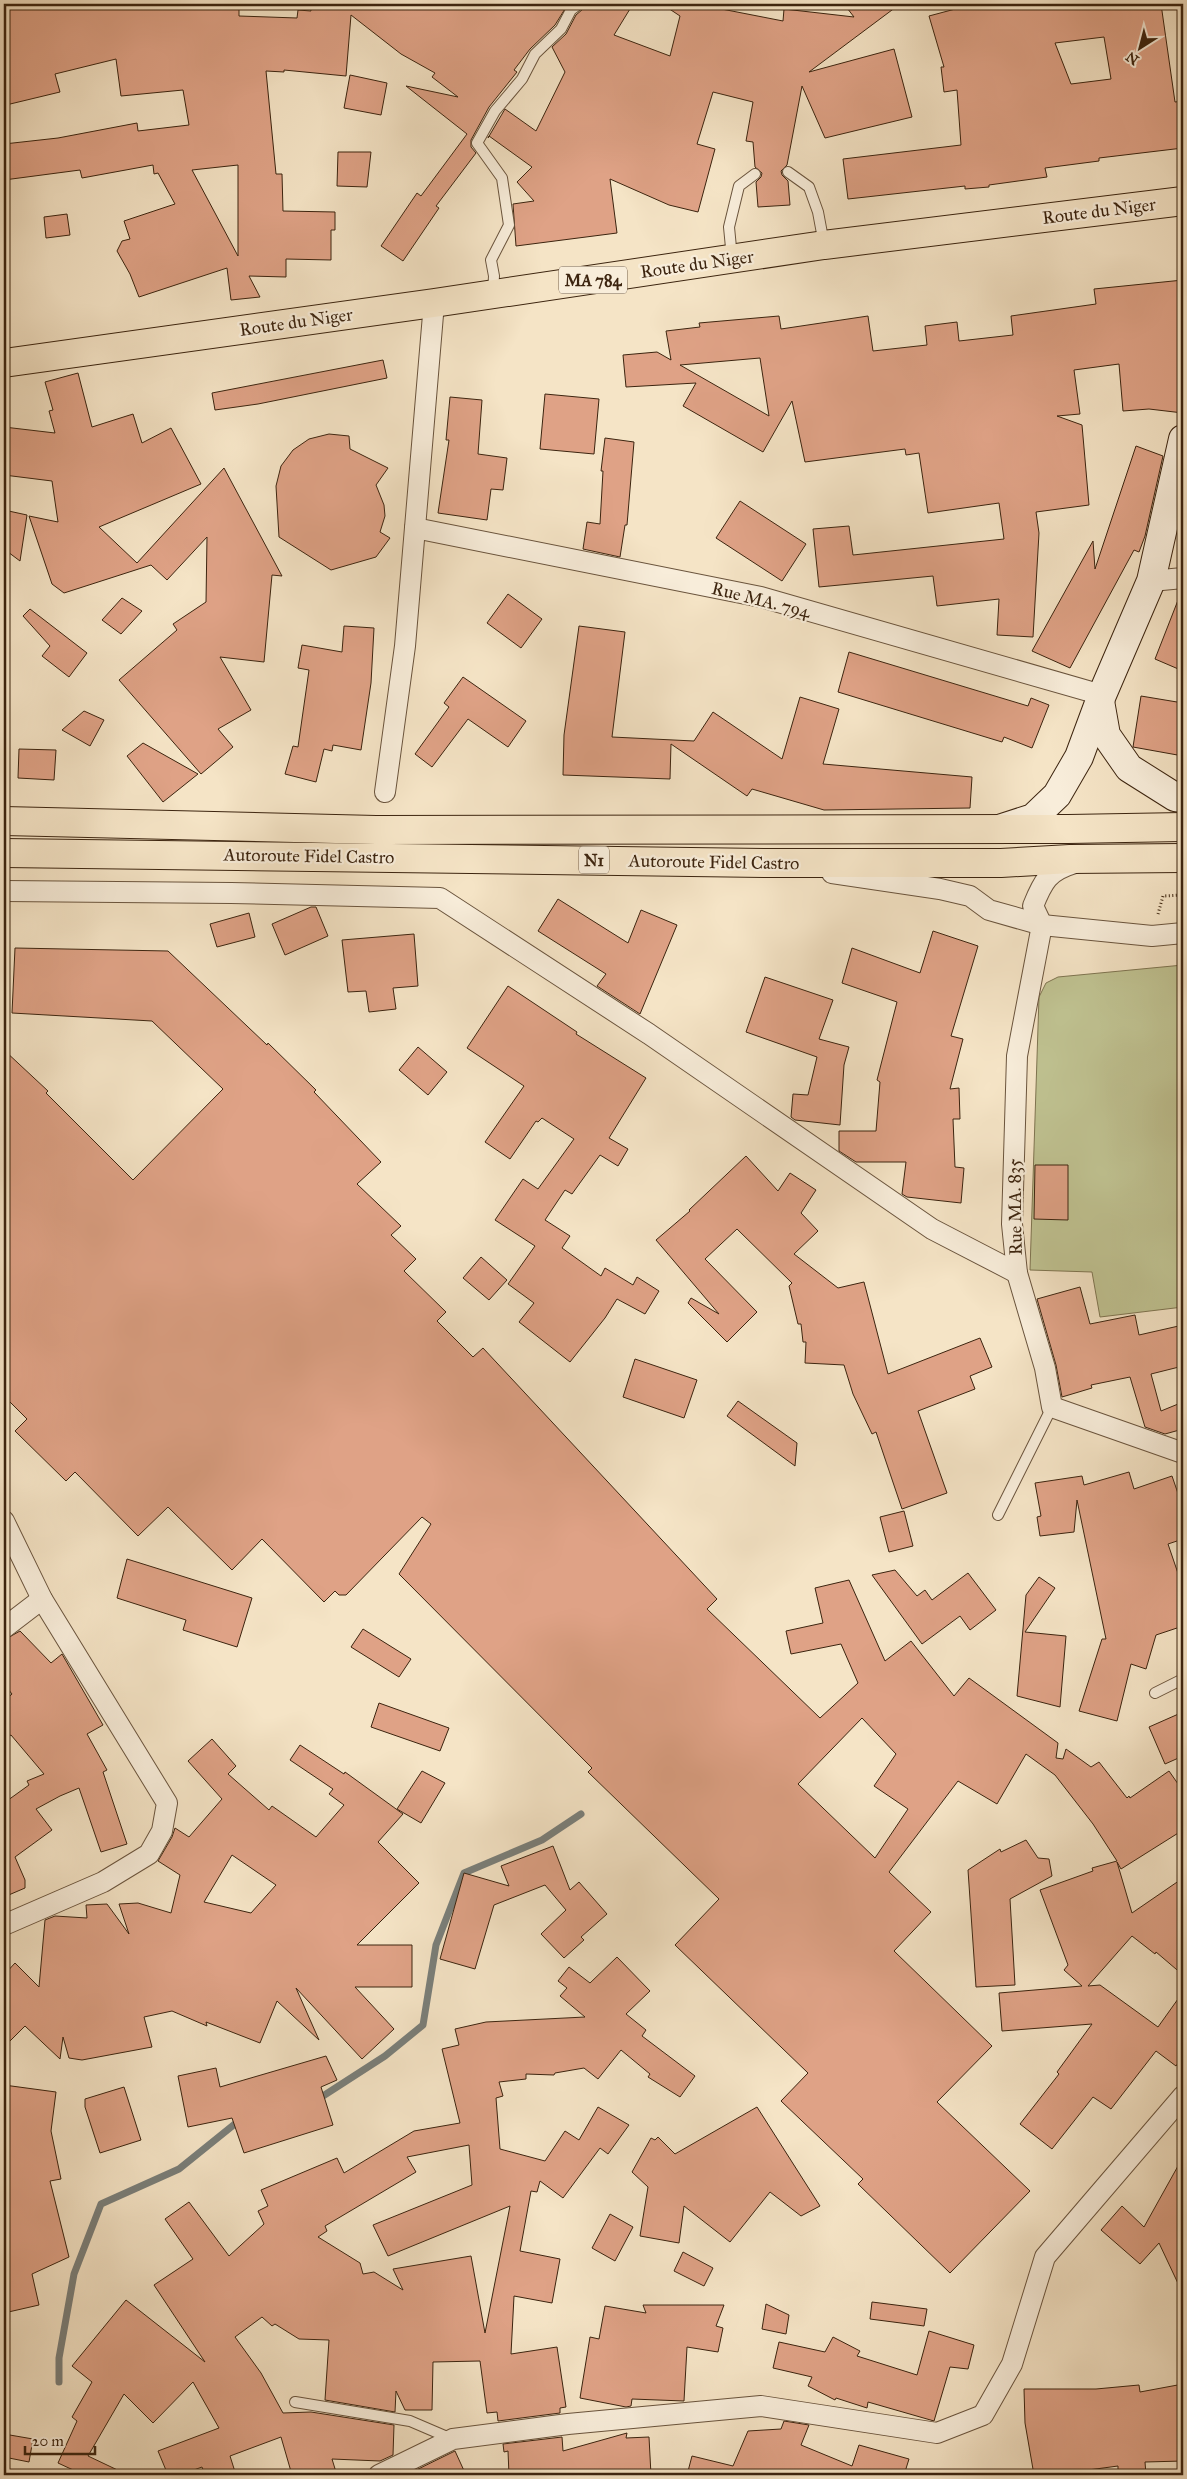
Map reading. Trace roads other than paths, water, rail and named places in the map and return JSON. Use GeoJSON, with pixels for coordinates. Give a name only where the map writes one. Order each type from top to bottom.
{"type":"FeatureCollection","features":[{"type":"Feature","properties":{"kind":"main road","name":"Route du Niger"},"geometry":{"type":"LineString","coordinates":[[4,363],[434,303],[824,245],[1183,201]]}},
{"type":"Feature","properties":{"kind":"main road","name":"Autoroute Fidel Castro"},"geometry":{"type":"LineString","coordinates":[[4,821],[337,830],[1183,827]]}},
{"type":"Feature","properties":{"kind":"main road","name":"Autoroute Fidel Castro"},"geometry":{"type":"LineString","coordinates":[[4,853],[771,863],[1001,863],[1089,858],[1183,858]]}},
{"type":"Feature","properties":{"kind":"street"},"geometry":{"type":"LineString","coordinates":[[385,792],[405,646],[434,303]]}},
{"type":"Feature","properties":{"kind":"street"},"geometry":{"type":"LineString","coordinates":[[999,829],[1033,818],[1057,795],[1079,757],[1101,697],[1150,582],[1183,439]]}},
{"type":"Feature","properties":{"kind":"street","name":"Rue MA. 794"},"geometry":{"type":"LineString","coordinates":[[415,528],[762,597],[1101,697]]}},
{"type":"Feature","properties":{"kind":"street"},"geometry":{"type":"LineString","coordinates":[[1150,582],[1183,578]]}},
{"type":"Feature","properties":{"kind":"street"},"geometry":{"type":"LineString","coordinates":[[1101,697],[1106,735],[1129,768],[1175,797],[1183,798]]}},
{"type":"Feature","properties":{"kind":"street"},"geometry":{"type":"LineString","coordinates":[[1042,925],[1033,906],[1042,882],[1060,868],[1089,858]]}},
{"type":"Feature","properties":{"kind":"street"},"geometry":{"type":"LineString","coordinates":[[771,863],[955,892],[970,896],[989,910],[1042,925],[1152,936],[1183,933]]}},
{"type":"Feature","properties":{"kind":"street"},"geometry":{"type":"LineString","coordinates":[[4,890],[440,898],[649,1034],[932,1229],[1017,1273]]}},
{"type":"Feature","properties":{"kind":"street","name":"Rue MA. 835"},"geometry":{"type":"LineString","coordinates":[[1042,925],[1018,1056],[1012,1224],[1017,1273],[1045,1368],[1052,1407]]}},
{"type":"Feature","properties":{"kind":"street"},"geometry":{"type":"LineString","coordinates":[[1052,1407],[1183,1453]]}},
{"type":"Feature","properties":{"kind":"street"},"geometry":{"type":"LineString","coordinates":[[4,1522],[42,1599],[167,1803],[162,1831],[149,1854],[103,1882],[4,1926]]}},
{"type":"Feature","properties":{"kind":"street"},"geometry":{"type":"LineString","coordinates":[[4,1628],[42,1599]]}},
{"type":"Feature","properties":{"kind":"street"},"geometry":{"type":"LineString","coordinates":[[379,2475],[453,2439],[568,2424],[761,2406],[937,2433],[983,2415],[1012,2364],[1045,2257],[1183,2096]]}},
{"type":"Feature","properties":{"kind":"lane"},"geometry":{"type":"LineString","coordinates":[[493,294],[494,276],[491,260],[509,225],[502,178],[477,143],[495,111],[522,79],[535,54],[561,30],[571,10],[579,4]]}},
{"type":"Feature","properties":{"kind":"lane"},"geometry":{"type":"LineString","coordinates":[[788,172],[809,187],[818,212],[824,245]]}},
{"type":"Feature","properties":{"kind":"lane"},"geometry":{"type":"LineString","coordinates":[[732,260],[729,227],[739,186],[755,174]]}},
{"type":"Feature","properties":{"kind":"lane"},"geometry":{"type":"LineString","coordinates":[[998,1515],[1052,1407]]}},
{"type":"Feature","properties":{"kind":"lane"},"geometry":{"type":"LineString","coordinates":[[1155,1694],[1183,1679]]}},
{"type":"Feature","properties":{"kind":"lane"},"geometry":{"type":"LineString","coordinates":[[295,2402],[410,2421],[453,2439]]}},
{"type":"Feature","properties":{"kind":"waterway"},"geometry":{"type":"LineString","coordinates":[[316,2098],[323,2096],[385,2056],[423,2025],[436,1945],[464,1873],[542,1840],[581,1814]]}},
{"type":"Feature","properties":{"kind":"waterway"},"geometry":{"type":"LineString","coordinates":[[59,2382],[59,2358],[74,2274],[101,2204],[179,2169],[241,2119]]}}]}
